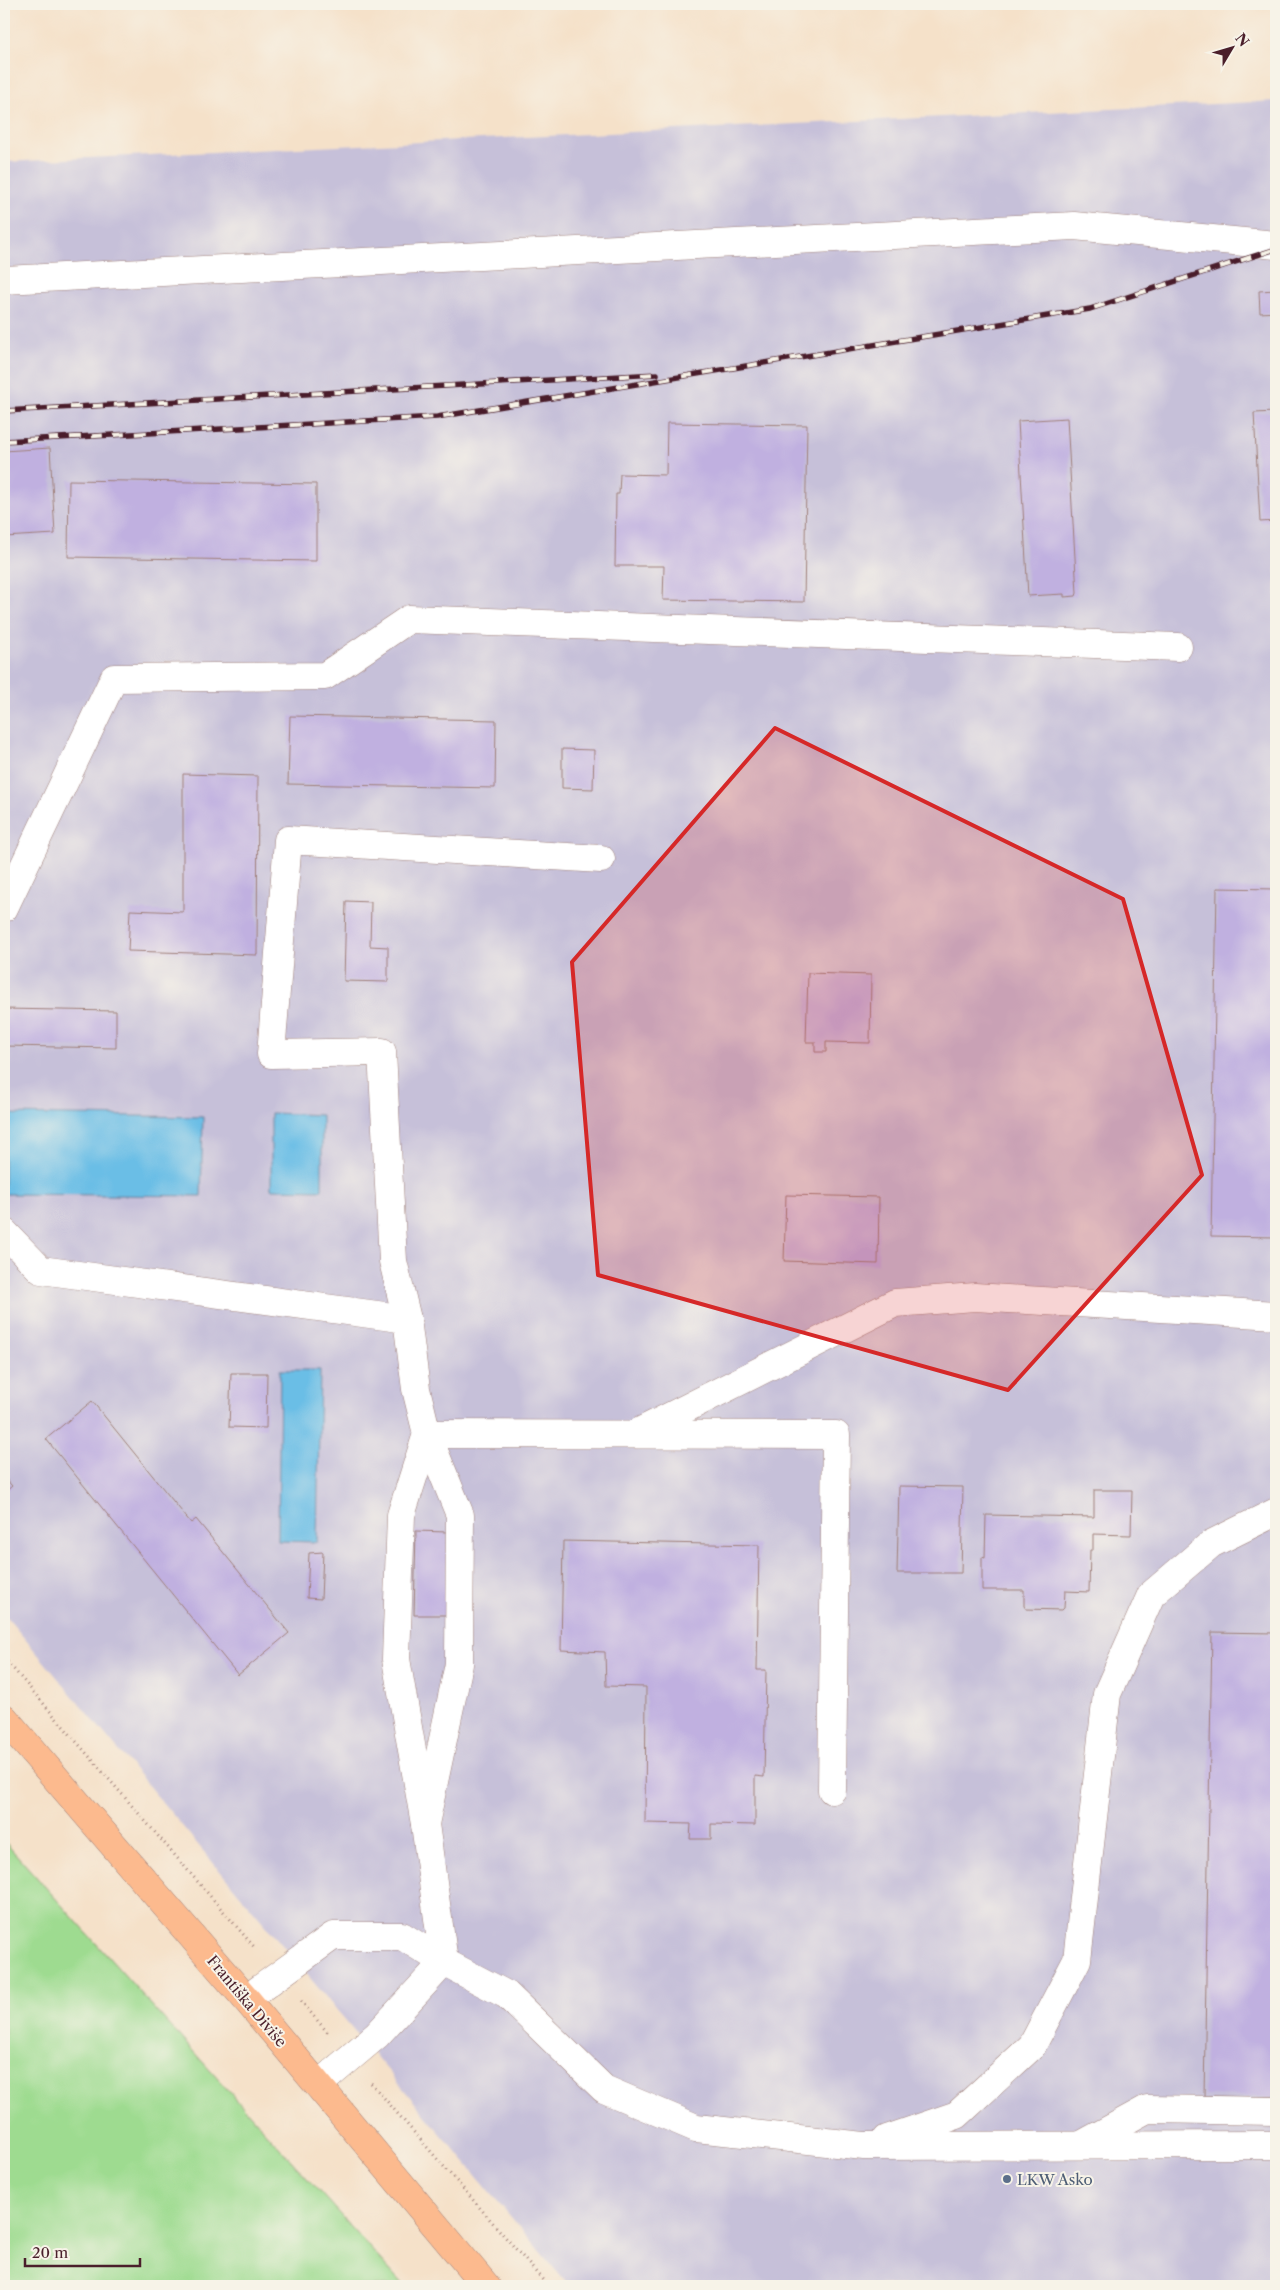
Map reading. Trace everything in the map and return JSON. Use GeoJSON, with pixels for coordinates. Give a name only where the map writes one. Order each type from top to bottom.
{"type":"FeatureCollection","features":[{"type":"Feature","properties":{"kind":"main road","name":"Františka Diviše"},"geometry":{"type":"LineString","coordinates":[[4,1718],[246,1999],[486,2286]]}},
{"type":"Feature","properties":{"kind":"lane"},"geometry":{"type":"LineString","coordinates":[[4,280],[1074,226],[1276,245]]}},
{"type":"Feature","properties":{"kind":"lane"},"geometry":{"type":"LineString","coordinates":[[4,908],[114,678],[325,676],[408,619],[1178,647]]}},
{"type":"Feature","properties":{"kind":"lane"},"geometry":{"type":"LineString","coordinates":[[425,1824],[459,1664],[460,1515],[427,1434],[416,1389],[407,1319],[393,1261],[382,1052],[271,1054],[288,840],[601,859]]}},
{"type":"Feature","properties":{"kind":"lane"},"geometry":{"type":"LineString","coordinates":[[4,1232],[41,1270],[407,1319]]}},
{"type":"Feature","properties":{"kind":"lane"},"geometry":{"type":"LineString","coordinates":[[634,1434],[895,1303],[975,1297],[1276,1315]]}},
{"type":"Feature","properties":{"kind":"lane"},"geometry":{"type":"LineString","coordinates":[[427,1434],[836,1435],[832,1790]]}},
{"type":"Feature","properties":{"kind":"lane"},"geometry":{"type":"LineString","coordinates":[[427,1434],[401,1515],[396,1659],[425,1824],[444,1962]]}},
{"type":"Feature","properties":{"kind":"lane"},"geometry":{"type":"LineString","coordinates":[[864,2146],[958,2115],[1032,2046],[1077,1960],[1108,1694],[1151,1595],[1211,1544],[1276,1512]]}},
{"type":"Feature","properties":{"kind":"lane"},"geometry":{"type":"LineString","coordinates":[[246,1999],[333,1936],[402,1936],[444,1962],[507,1995],[604,2089],[696,2128],[864,2146],[1276,2145]]}},
{"type":"Feature","properties":{"kind":"lane"},"geometry":{"type":"LineString","coordinates":[[318,2085],[377,2035],[444,1962]]}},
{"type":"Feature","properties":{"kind":"lane"},"geometry":{"type":"LineString","coordinates":[[1079,2146],[1147,2110],[1276,2110]]}},
{"type":"Feature","properties":{"kind":"highlighted area"},"geometry":{"type":"Polygon","coordinates":[[[775,728],[1123,899],[1202,1175],[1008,1390],[598,1275],[572,962],[775,728]]]}},
{"type":"Feature","properties":{"kind":"shaded area"},"geometry":{"type":"Polygon","coordinates":[[[1276,101],[1276,2286],[569,2286],[4,1614],[4,162],[1276,101]]]}},
{"type":"Feature","properties":{"kind":"green space"},"geometry":{"type":"Polygon","coordinates":[[[4,1841],[404,2286],[4,2286],[4,1841]]]}},
{"type":"Feature","properties":{"kind":"water"},"geometry":{"type":"Polygon","coordinates":[[[271,1113],[322,1115],[322,1190],[271,1189],[271,1113]]]}},
{"type":"Feature","properties":{"kind":"water"},"geometry":{"type":"Polygon","coordinates":[[[4,1114],[203,1117],[201,1196],[4,1194],[4,1114]]]}},
{"type":"Feature","properties":{"kind":"water"},"geometry":{"type":"Polygon","coordinates":[[[280,1370],[320,1370],[317,1542],[278,1541],[280,1370]]]}},
{"type":"Feature","properties":{"kind":"building"},"geometry":{"type":"Polygon","coordinates":[[[1276,290],[1276,312],[1260,313],[1259,291],[1276,290]]]}},
{"type":"Feature","properties":{"kind":"building"},"geometry":{"type":"Polygon","coordinates":[[[1276,412],[1276,521],[1260,522],[1254,413],[1276,412]]]}},
{"type":"Feature","properties":{"kind":"building"},"geometry":{"type":"Polygon","coordinates":[[[1067,418],[1077,593],[1076,596],[1064,597],[1064,594],[1028,596],[1018,421],[1067,418]]]}},
{"type":"Feature","properties":{"kind":"building"},"geometry":{"type":"Polygon","coordinates":[[[667,423],[807,425],[804,602],[663,600],[664,566],[615,566],[616,494],[619,494],[620,474],[666,475],[667,423]]]}},
{"type":"Feature","properties":{"kind":"building"},"geometry":{"type":"Polygon","coordinates":[[[50,448],[55,534],[4,537],[4,451],[50,448]]]}},
{"type":"Feature","properties":{"kind":"building"},"geometry":{"type":"Polygon","coordinates":[[[69,480],[316,484],[316,561],[68,557],[69,480]]]}},
{"type":"Feature","properties":{"kind":"building"},"geometry":{"type":"Polygon","coordinates":[[[290,716],[496,720],[495,788],[288,784],[290,716]]]}},
{"type":"Feature","properties":{"kind":"building"},"geometry":{"type":"Polygon","coordinates":[[[562,749],[594,750],[593,789],[562,788],[562,749]]]}},
{"type":"Feature","properties":{"kind":"building"},"geometry":{"type":"Polygon","coordinates":[[[183,774],[258,776],[257,955],[128,951],[130,910],[183,912],[183,774]]]}},
{"type":"Feature","properties":{"kind":"building"},"geometry":{"type":"Polygon","coordinates":[[[1217,888],[1276,889],[1276,1237],[1211,1236],[1217,888]]]}},
{"type":"Feature","properties":{"kind":"building"},"geometry":{"type":"Polygon","coordinates":[[[346,901],[371,902],[370,946],[388,947],[388,982],[344,981],[346,901]]]}},
{"type":"Feature","properties":{"kind":"building"},"geometry":{"type":"Polygon","coordinates":[[[808,973],[871,975],[870,1043],[826,1042],[826,1052],[815,1052],[815,1042],[806,1042],[808,973]]]}},
{"type":"Feature","properties":{"kind":"building"},"geometry":{"type":"Polygon","coordinates":[[[4,1009],[116,1011],[116,1048],[4,1046],[4,1009]]]}},
{"type":"Feature","properties":{"kind":"building"},"geometry":{"type":"Polygon","coordinates":[[[786,1195],[879,1197],[878,1264],[784,1261],[786,1195]]]}},
{"type":"Feature","properties":{"kind":"building"},"geometry":{"type":"Polygon","coordinates":[[[231,1373],[267,1373],[266,1428],[229,1427],[231,1373]]]}},
{"type":"Feature","properties":{"kind":"building"},"geometry":{"type":"Polygon","coordinates":[[[92,1401],[191,1523],[196,1519],[289,1633],[238,1675],[46,1439],[92,1401]]]}},
{"type":"Feature","properties":{"kind":"building"},"geometry":{"type":"Polygon","coordinates":[[[4,1477],[12,1486],[4,1493],[4,1477]]]}},
{"type":"Feature","properties":{"kind":"building"},"geometry":{"type":"Polygon","coordinates":[[[899,1486],[963,1487],[961,1573],[897,1573],[899,1486]]]}},
{"type":"Feature","properties":{"kind":"building"},"geometry":{"type":"Polygon","coordinates":[[[1094,1490],[1132,1490],[1131,1535],[1093,1534],[1093,1550],[1090,1550],[1089,1592],[1065,1591],[1064,1608],[1062,1610],[1026,1609],[1024,1606],[1024,1590],[982,1590],[982,1557],[985,1558],[986,1515],[1094,1517],[1094,1490]]]}},
{"type":"Feature","properties":{"kind":"building"},"geometry":{"type":"Polygon","coordinates":[[[416,1531],[447,1532],[446,1615],[414,1615],[416,1531]]]}},
{"type":"Feature","properties":{"kind":"building"},"geometry":{"type":"Polygon","coordinates":[[[563,1541],[759,1545],[757,1670],[766,1670],[764,1777],[755,1776],[755,1825],[711,1824],[711,1839],[690,1839],[691,1824],[645,1823],[646,1687],[606,1686],[605,1652],[561,1650],[563,1541]]]}},
{"type":"Feature","properties":{"kind":"building"},"geometry":{"type":"Polygon","coordinates":[[[323,1552],[321,1599],[307,1598],[309,1553],[323,1552]]]}},
{"type":"Feature","properties":{"kind":"building"},"geometry":{"type":"Polygon","coordinates":[[[1212,1632],[1276,1633],[1276,2097],[1204,2096],[1212,1632]]]}},
{"type":"Feature","properties":{"kind":"railway"},"geometry":{"type":"LineString","coordinates":[[4,441],[437,417],[1090,309],[1276,249]]}},
{"type":"Feature","properties":{"kind":"railway"},"geometry":{"type":"LineString","coordinates":[[4,411],[657,374]]}},
{"type":"Feature","properties":{"kind":"place","name":"LKW Asko"},"geometry":{"type":"Point","coordinates":[1007,2179]}}]}
